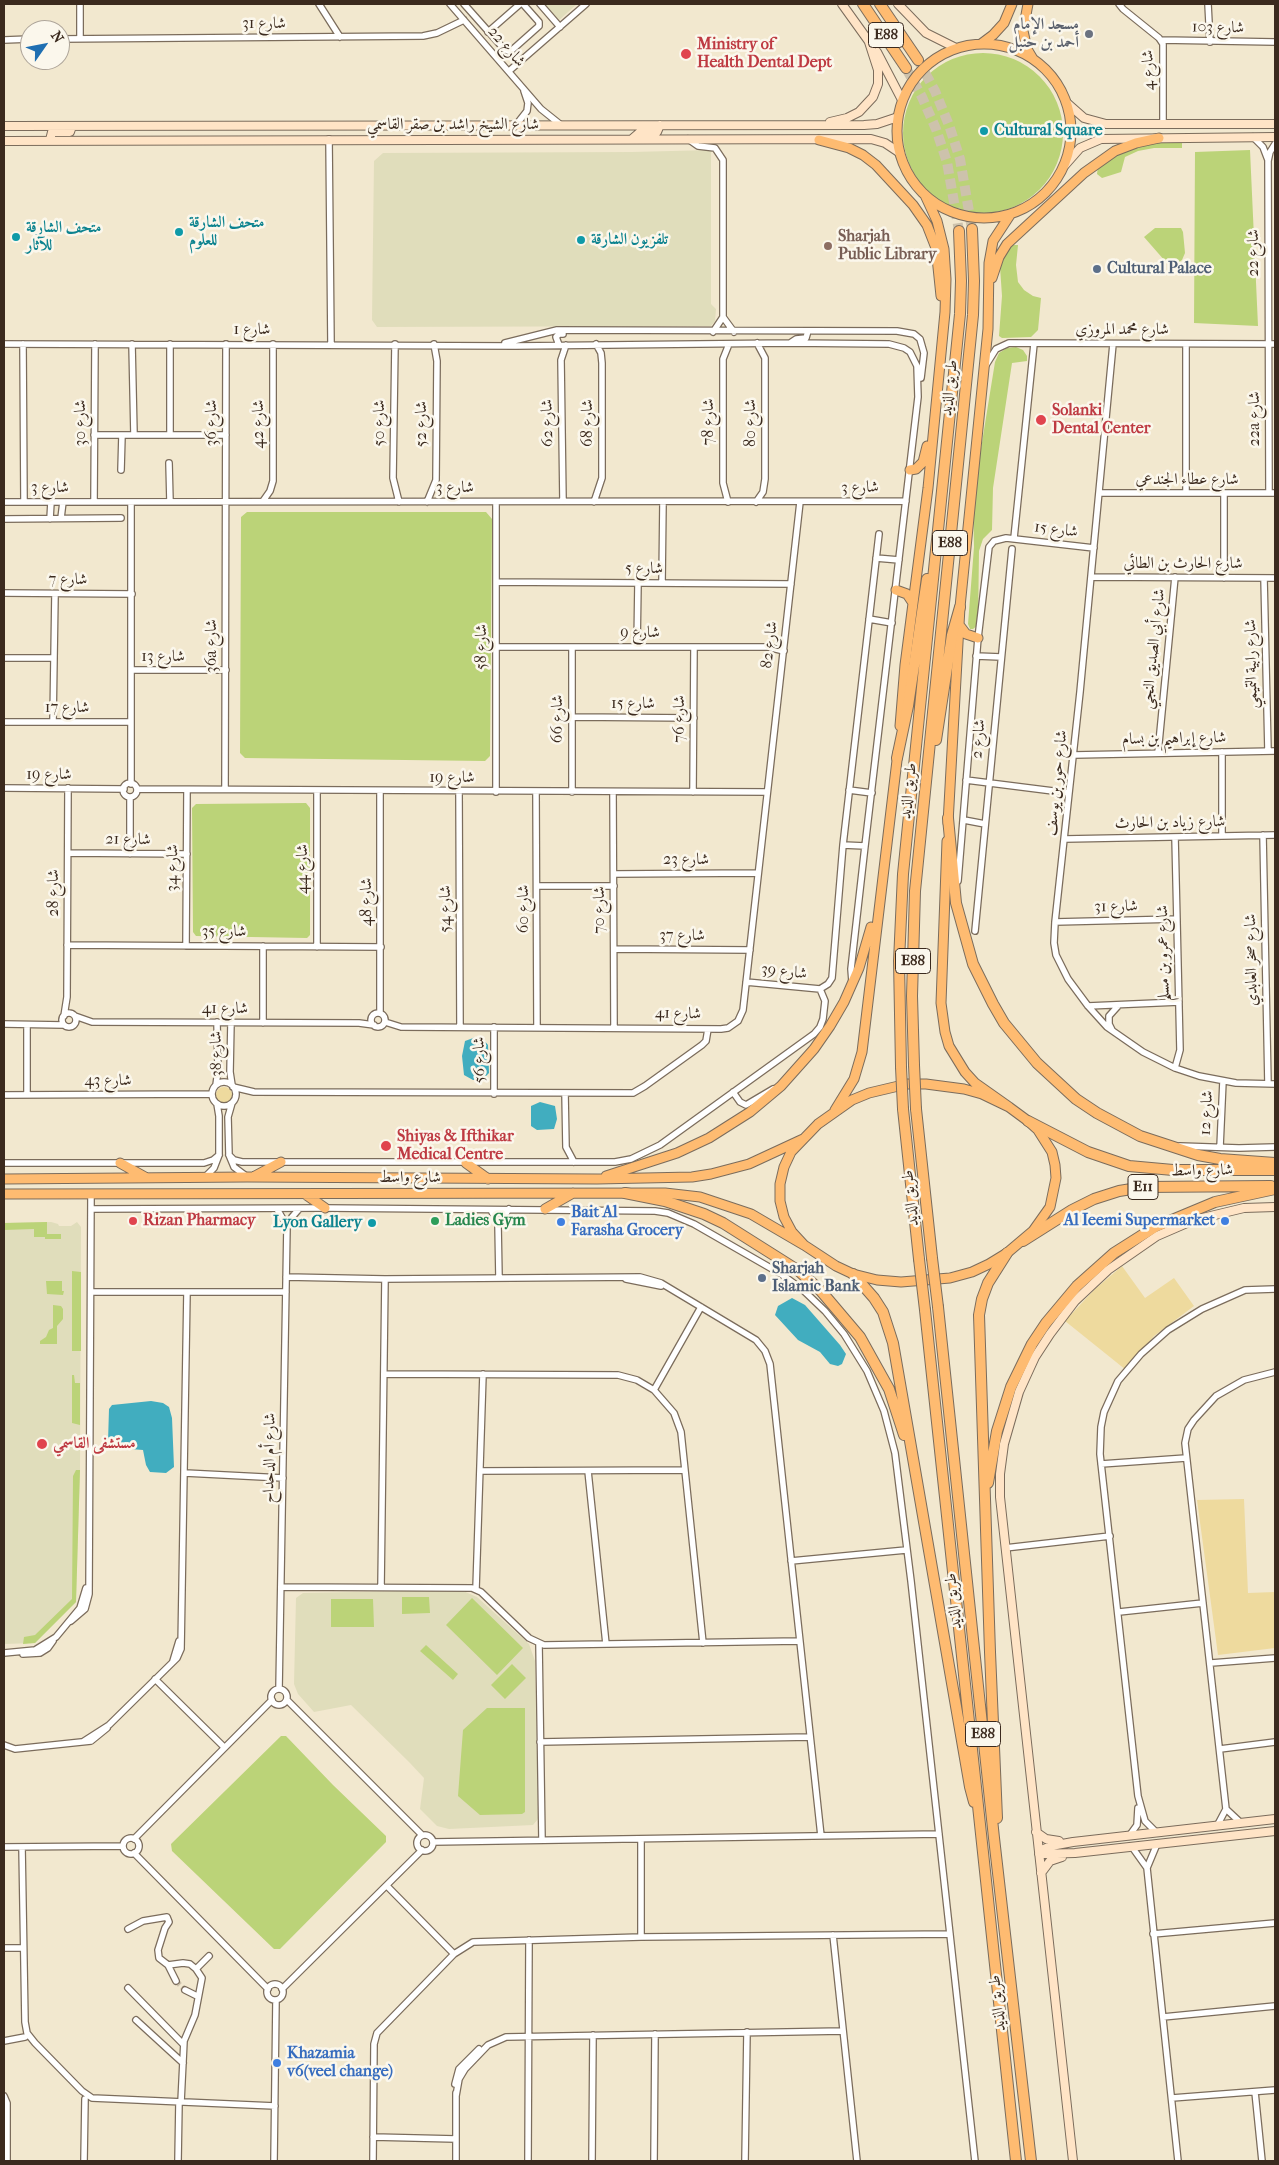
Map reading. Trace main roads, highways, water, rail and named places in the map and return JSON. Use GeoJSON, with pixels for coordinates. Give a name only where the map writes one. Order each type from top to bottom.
{"type":"FeatureCollection","features":[{"type":"Feature","properties":{"kind":"highway","name":"E88"},"geometry":{"type":"LineString","coordinates":[[864,4],[906,68]]}},
{"type":"Feature","properties":{"kind":"highway","name":"E88"},"geometry":{"type":"LineString","coordinates":[[880,4],[918,60]]}},
{"type":"Feature","properties":{"kind":"highway","name":"طريق الذيد"},"geometry":{"type":"LineString","coordinates":[[972,229],[973,314],[918,856],[914,926],[914,1065],[916,1109],[994,1838],[1031,2161]]}},
{"type":"Feature","properties":{"kind":"highway","name":"طريق الذيد"},"geometry":{"type":"LineString","coordinates":[[959,231],[961,297],[903,874],[899,961],[901,1067],[903,1110],[1016,2161]]}},
{"type":"Feature","properties":{"kind":"highway"},"geometry":{"type":"LineString","coordinates":[[897,758],[907,713],[928,570],[937,537]]}},
{"type":"Feature","properties":{"kind":"highway"},"geometry":{"type":"LineString","coordinates":[[926,777],[934,751],[952,634],[960,607]]}},
{"type":"Feature","properties":{"kind":"highway"},"geometry":{"type":"LineString","coordinates":[[948,818],[954,886],[961,922],[973,964],[993,1004],[1015,1038],[1037,1063],[1056,1083],[1097,1113],[1140,1136],[1167,1146],[1209,1157],[1275,1163]]}},
{"type":"Feature","properties":{"kind":"highway","name":"شارع واسط"},"geometry":{"type":"LineString","coordinates":[[1028,1121],[1088,1152],[1129,1166],[1173,1170],[1275,1170]]}},
{"type":"Feature","properties":{"kind":"highway","name":"شارع واسط"},"geometry":{"type":"LineString","coordinates":[[1023,1241],[1072,1210],[1119,1191],[1144,1187],[1275,1187]]}},
{"type":"Feature","properties":{"kind":"highway"},"geometry":{"type":"LineString","coordinates":[[984,1509],[997,1431],[1011,1387],[1041,1330],[1077,1286],[1114,1253],[1162,1223],[1215,1202],[1275,1187]]}},
{"type":"Feature","properties":{"kind":"highway"},"geometry":{"type":"LineString","coordinates":[[625,1193],[685,1206],[723,1223],[774,1254],[821,1291],[855,1331],[876,1362],[899,1417],[911,1462],[918,1477]]}},
{"type":"Feature","properties":{"kind":"highway"},"geometry":{"type":"LineString","coordinates":[[994,1838],[998,1800],[984,1509],[979,1315],[982,1299],[988,1284],[1007,1253]]}},
{"type":"Feature","properties":{"kind":"highway"},"geometry":{"type":"LineString","coordinates":[[853,1274],[874,1298],[889,1328],[918,1477],[970,1787],[980,1817]]}},
{"type":"Feature","properties":{"kind":"main road"},"geometry":{"type":"LineString","coordinates":[[842,4],[868,38],[902,100]]}},
{"type":"Feature","properties":{"kind":"main road"},"geometry":{"type":"LineString","coordinates":[[898,4],[926,33],[956,48]]}},
{"type":"Feature","properties":{"kind":"main road"},"geometry":{"type":"LineString","coordinates":[[980,44],[1004,24],[1012,4]]}},
{"type":"Feature","properties":{"kind":"main road"},"geometry":{"type":"LineString","coordinates":[[1028,4],[1023,31],[1027,49],[1056,82],[1067,103],[1070,114],[1072,140],[1065,165],[1060,176],[1043,196],[1022,211],[1010,215],[992,219],[965,216],[940,206],[925,195],[909,176],[900,153],[897,135],[898,117],[902,100],[915,78],[923,68],[944,53],[956,48],[980,44],[1008,47],[1034,59]]}},
{"type":"Feature","properties":{"kind":"main road"},"geometry":{"type":"LineString","coordinates":[[818,125],[853,116],[865,108],[873,97],[878,84],[878,70],[868,38]]}},
{"type":"Feature","properties":{"kind":"main road"},"geometry":{"type":"LineString","coordinates":[[1067,103],[1084,118],[1098,123],[1275,124]]}},
{"type":"Feature","properties":{"kind":"main road","name":"شارع الشيخ راشد بن صقر القاسمي"},"geometry":{"type":"LineString","coordinates":[[4,126],[871,125],[898,117]]}},
{"type":"Feature","properties":{"kind":"main road"},"geometry":{"type":"LineString","coordinates":[[632,139],[639,133],[657,132],[660,125]]}},
{"type":"Feature","properties":{"kind":"main road"},"geometry":{"type":"LineString","coordinates":[[50,140],[52,132],[70,132],[72,126]]}},
{"type":"Feature","properties":{"kind":"main road"},"geometry":{"type":"LineString","coordinates":[[1065,165],[1074,153],[1093,141],[1108,138],[1275,137]]}},
{"type":"Feature","properties":{"kind":"main road"},"geometry":{"type":"LineString","coordinates":[[989,291],[1002,250],[1084,173],[1115,151],[1136,143],[1159,138]]}},
{"type":"Feature","properties":{"kind":"main road","name":"شارع الشيخ راشد بن صقر القاسمي"},"geometry":{"type":"LineString","coordinates":[[4,141],[329,139],[876,140],[900,153]]}},
{"type":"Feature","properties":{"kind":"main road"},"geometry":{"type":"LineString","coordinates":[[820,140],[849,148],[870,160],[921,215],[930,231],[936,248],[940,271],[941,295],[945,312]]}},
{"type":"Feature","properties":{"kind":"main road"},"geometry":{"type":"LineString","coordinates":[[835,1110],[854,1079],[862,1052],[878,903],[897,758],[913,602],[928,488],[945,312],[946,279],[944,249],[937,221],[925,195]]}},
{"type":"Feature","properties":{"kind":"main road"},"geometry":{"type":"LineString","coordinates":[[1009,1107],[975,1083],[965,1072],[949,1046],[941,1003],[948,818],[960,607],[983,370],[990,252],[998,231],[1010,215]]}},
{"type":"Feature","properties":{"kind":"main road"},"geometry":{"type":"LineString","coordinates":[[910,470],[923,462],[926,446],[933,435]]}},
{"type":"Feature","properties":{"kind":"main road"},"geometry":{"type":"LineString","coordinates":[[896,590],[907,594],[913,602]]}},
{"type":"Feature","properties":{"kind":"main road"},"geometry":{"type":"LineString","coordinates":[[960,626],[966,634],[978,638]]}},
{"type":"Feature","properties":{"kind":"main road"},"geometry":{"type":"LineString","coordinates":[[597,1180],[660,1159],[701,1142],[750,1112],[781,1086],[825,1034],[844,1002],[862,960],[878,903]]}},
{"type":"Feature","properties":{"kind":"main road"},"geometry":{"type":"LineString","coordinates":[[804,1245],[792,1232],[784,1217],[780,1201],[780,1184],[784,1167],[791,1152],[835,1110],[869,1093],[907,1084],[964,1088],[1009,1107]]}},
{"type":"Feature","properties":{"kind":"main road","name":"شارع واسط"},"geometry":{"type":"LineString","coordinates":[[4,1194],[682,1194],[717,1201],[751,1214],[836,1266],[853,1274],[877,1280],[926,1282],[972,1272],[1007,1253],[1023,1241],[1043,1220],[1050,1207],[1056,1178],[1052,1152],[1046,1141],[1028,1121],[1009,1107]]}},
{"type":"Feature","properties":{"kind":"main road","name":"شارع واسط"},"geometry":{"type":"LineString","coordinates":[[4,1179],[251,1177],[597,1180],[692,1177],[749,1164],[803,1139]]}},
{"type":"Feature","properties":{"kind":"main road"},"geometry":{"type":"LineString","coordinates":[[251,1177],[281,1162]]}},
{"type":"Feature","properties":{"kind":"main road"},"geometry":{"type":"LineString","coordinates":[[120,1163],[147,1178]]}},
{"type":"Feature","properties":{"kind":"main road"},"geometry":{"type":"LineString","coordinates":[[466,1163],[488,1179]]}},
{"type":"Feature","properties":{"kind":"main road"},"geometry":{"type":"LineString","coordinates":[[304,1193],[324,1208]]}},
{"type":"Feature","properties":{"kind":"main road"},"geometry":{"type":"LineString","coordinates":[[545,1209],[573,1193]]}},
{"type":"Feature","properties":{"kind":"main road"},"geometry":{"type":"LineString","coordinates":[[1072,2161],[999,1486],[1001,1461],[1008,1426],[1035,1357],[1060,1319],[1108,1270],[1158,1236],[1175,1227],[1213,1214],[1244,1208],[1275,1207]]}},
{"type":"Feature","properties":{"kind":"main road"},"geometry":{"type":"LineString","coordinates":[[1039,1852],[1051,1846],[1074,1842],[1275,1819]]}},
{"type":"Feature","properties":{"kind":"main road"},"geometry":{"type":"LineString","coordinates":[[1039,1852],[1074,1853],[1275,1831]]}},
{"type":"Feature","properties":{"kind":"main road"},"geometry":{"type":"LineString","coordinates":[[1036,1832],[1042,1838],[1074,1842]]}},
{"type":"Feature","properties":{"kind":"main road"},"geometry":{"type":"LineString","coordinates":[[1074,1842],[1074,1853]]}},
{"type":"Feature","properties":{"kind":"main road"},"geometry":{"type":"LineString","coordinates":[[1041,1873],[1045,1866],[1053,1859],[1074,1853]]}},
{"type":"Feature","properties":{"kind":"water"},"geometry":{"type":"Polygon","coordinates":[[[476,1037],[483,1039],[488,1045],[489,1073],[483,1079],[473,1080],[464,1075],[462,1056],[465,1041],[476,1037]]]}},
{"type":"Feature","properties":{"kind":"water"},"geometry":{"type":"Polygon","coordinates":[[[540,1102],[555,1106],[557,1119],[554,1129],[537,1130],[531,1126],[531,1106],[540,1102]]]}},
{"type":"Feature","properties":{"kind":"water"},"geometry":{"type":"Polygon","coordinates":[[[792,1298],[805,1305],[840,1345],[846,1354],[842,1364],[838,1366],[830,1364],[820,1352],[798,1340],[775,1315],[778,1306],[792,1298]]]}},
{"type":"Feature","properties":{"kind":"water"},"geometry":{"type":"Polygon","coordinates":[[[151,1401],[163,1403],[169,1407],[172,1418],[174,1467],[166,1473],[150,1472],[146,1465],[143,1450],[117,1448],[108,1442],[109,1409],[112,1405],[151,1401]]]}},
{"type":"Feature","properties":{"kind":"tunnel"},"geometry":{"type":"LineString","coordinates":[[918,60],[935,91],[960,159],[972,229]]}},
{"type":"Feature","properties":{"kind":"tunnel"},"geometry":{"type":"LineString","coordinates":[[906,68],[922,97],[936,129],[947,162],[959,231]]}},
{"type":"Feature","properties":{"kind":"tunnel"},"geometry":{"type":"LineString","coordinates":[[176,1981],[185,1990]]}},
{"type":"Feature","properties":{"kind":"place","name":"مسجد الإمام أحمد بن حنبل"},"geometry":{"type":"Point","coordinates":[1089,34]}},
{"type":"Feature","properties":{"kind":"place","name":"Ministry of Health Dental Dept"},"geometry":{"type":"Point","coordinates":[686,54]}},
{"type":"Feature","properties":{"kind":"place","name":"Cultural Square"},"geometry":{"type":"Point","coordinates":[984,131]}},
{"type":"Feature","properties":{"kind":"place","name":"متحف الشارقة للعلوم"},"geometry":{"type":"Point","coordinates":[179,232]}},
{"type":"Feature","properties":{"kind":"place","name":"متحف الشارقة للآثار"},"geometry":{"type":"Point","coordinates":[16,237]}},
{"type":"Feature","properties":{"kind":"place","name":"تلفزيون الشارقة"},"geometry":{"type":"Point","coordinates":[581,240]}},
{"type":"Feature","properties":{"kind":"place","name":"Sharjah Public Library"},"geometry":{"type":"Point","coordinates":[828,246]}},
{"type":"Feature","properties":{"kind":"place","name":"Cultural Palace"},"geometry":{"type":"Point","coordinates":[1097,269]}},
{"type":"Feature","properties":{"kind":"place","name":"Solanki Dental Center"},"geometry":{"type":"Point","coordinates":[1041,420]}},
{"type":"Feature","properties":{"kind":"place","name":"Shiyas & Ifthikar Medical Centre"},"geometry":{"type":"Point","coordinates":[386,1146]}},
{"type":"Feature","properties":{"kind":"place","name":"Rizan Pharmacy"},"geometry":{"type":"Point","coordinates":[133,1221]}},
{"type":"Feature","properties":{"kind":"place","name":"Ladies Gym"},"geometry":{"type":"Point","coordinates":[435,1221]}},
{"type":"Feature","properties":{"kind":"place","name":"Al Ieemi Supermarket"},"geometry":{"type":"Point","coordinates":[1225,1221]}},
{"type":"Feature","properties":{"kind":"place","name":"Bait Al Farasha Grocery"},"geometry":{"type":"Point","coordinates":[561,1222]}},
{"type":"Feature","properties":{"kind":"place","name":"Lyon Gallery"},"geometry":{"type":"Point","coordinates":[372,1223]}},
{"type":"Feature","properties":{"kind":"place","name":"Sharjah Islamic Bank"},"geometry":{"type":"Point","coordinates":[762,1278]}},
{"type":"Feature","properties":{"kind":"place","name":"مستشفى القاسمي"},"geometry":{"type":"Point","coordinates":[42,1444]}},
{"type":"Feature","properties":{"kind":"place","name":"Khazamia v6(veel change)"},"geometry":{"type":"Point","coordinates":[277,2063]}}]}
